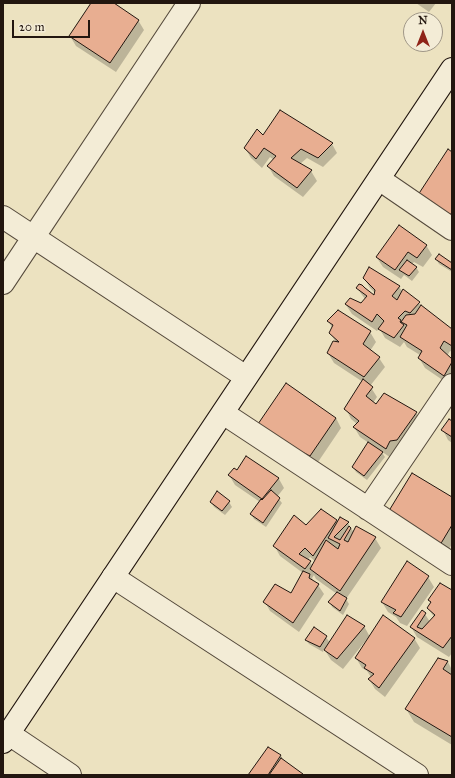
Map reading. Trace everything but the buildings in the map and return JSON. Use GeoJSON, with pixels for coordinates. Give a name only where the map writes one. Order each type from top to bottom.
{"type":"FeatureCollection","features":[{"type":"Feature","properties":{"kind":"street"},"geometry":{"type":"LineString","coordinates":[[3,282],[189,3]]}},
{"type":"Feature","properties":{"kind":"street"},"geometry":{"type":"LineString","coordinates":[[70,775],[6,738],[452,69]]}},
{"type":"Feature","properties":{"kind":"street"},"geometry":{"type":"LineString","coordinates":[[379,179],[452,228]]}},
{"type":"Feature","properties":{"kind":"street"},"geometry":{"type":"LineString","coordinates":[[3,217],[246,377]]}},
{"type":"Feature","properties":{"kind":"street"},"geometry":{"type":"LineString","coordinates":[[368,509],[452,385]]}},
{"type":"Feature","properties":{"kind":"street"},"geometry":{"type":"LineString","coordinates":[[223,412],[452,564]]}},
{"type":"Feature","properties":{"kind":"street"},"geometry":{"type":"LineString","coordinates":[[113,577],[417,775]]}}]}
